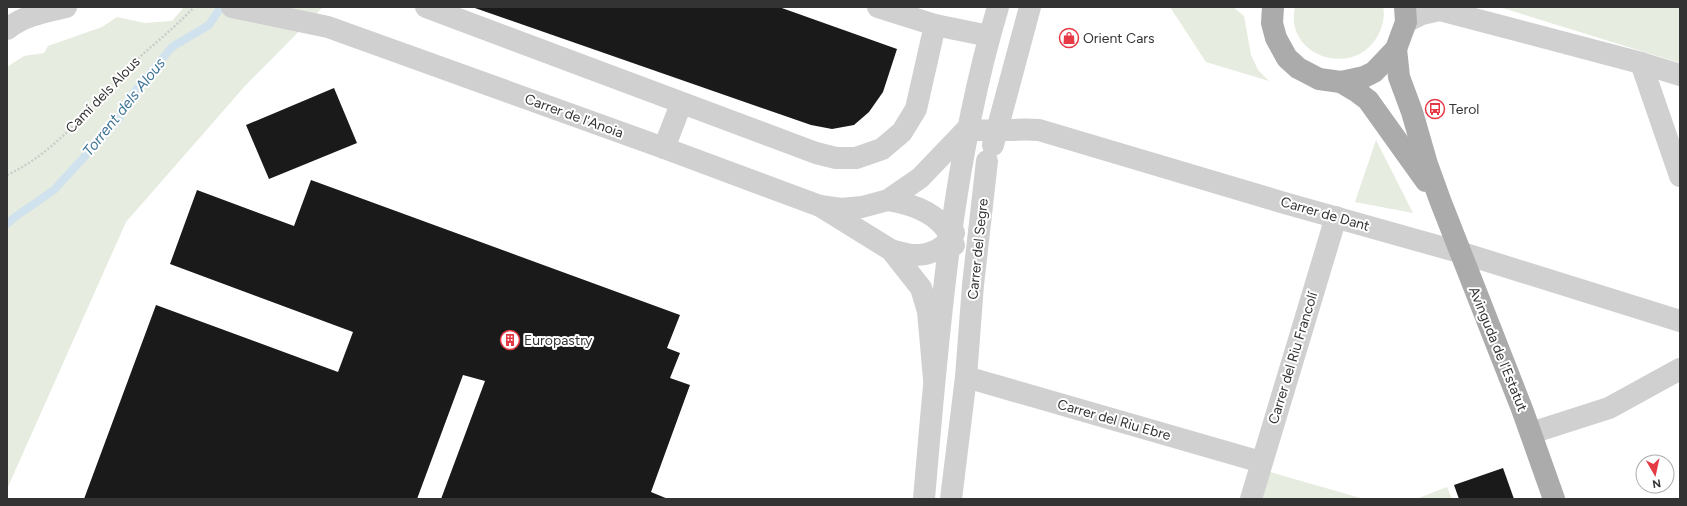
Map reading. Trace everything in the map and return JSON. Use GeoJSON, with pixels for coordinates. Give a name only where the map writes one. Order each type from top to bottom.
{"type":"FeatureCollection","features":[{"type":"Feature","properties":{"kind":"main road"},"geometry":{"type":"LineString","coordinates":[[1273,7],[1272,23],[1276,38],[1287,58],[1298,68],[1319,79],[1341,82],[1364,77],[1374,72],[1396,49],[1406,14]]}},
{"type":"Feature","properties":{"kind":"main road","name":"Avinguda de l'Estatut"},"geometry":{"type":"LineString","coordinates":[[1396,49],[1399,77],[1412,112],[1427,164],[1459,252],[1530,433],[1554,499]]}},
{"type":"Feature","properties":{"kind":"main road","name":"Avinguda de l'Estatut"},"geometry":{"type":"LineString","coordinates":[[1341,82],[1356,90],[1368,100],[1440,200]]}},
{"type":"Feature","properties":{"kind":"street"},"geometry":{"type":"LineString","coordinates":[[7,29],[16,22],[28,16],[66,7]]}},
{"type":"Feature","properties":{"kind":"street","name":"Carrer de l'Anoia"},"geometry":{"type":"LineString","coordinates":[[232,7],[328,27],[664,148],[820,206],[891,250]]}},
{"type":"Feature","properties":{"kind":"street","name":"Carrer de l'Anoia"},"geometry":{"type":"LineString","coordinates":[[297,7],[328,27]]}},
{"type":"Feature","properties":{"kind":"street"},"geometry":{"type":"LineString","coordinates":[[426,7],[681,104],[816,153],[836,158],[856,158],[882,149],[902,132],[916,109],[935,25]]}},
{"type":"Feature","properties":{"kind":"street"},"geometry":{"type":"LineString","coordinates":[[878,7],[935,25],[989,36]]}},
{"type":"Feature","properties":{"kind":"street","name":"Carrer del Segre"},"geometry":{"type":"LineString","coordinates":[[924,499],[934,379],[951,241],[967,129],[989,36],[998,7]]}},
{"type":"Feature","properties":{"kind":"street","name":"Carrer del Segre"},"geometry":{"type":"LineString","coordinates":[[891,250],[913,255],[934,252],[951,241],[969,198],[987,161],[1030,7]]}},
{"type":"Feature","properties":{"kind":"street"},"geometry":{"type":"LineString","coordinates":[[1406,14],[1422,14],[1440,10],[1641,63],[1680,75]]}},
{"type":"Feature","properties":{"kind":"street"},"geometry":{"type":"LineString","coordinates":[[1641,63],[1680,176]]}},
{"type":"Feature","properties":{"kind":"street"},"geometry":{"type":"LineString","coordinates":[[664,148],[681,104]]}},
{"type":"Feature","properties":{"kind":"street"},"geometry":{"type":"LineString","coordinates":[[888,200],[920,178],[967,129]]}},
{"type":"Feature","properties":{"kind":"street","name":"Carrer de Dant"},"geometry":{"type":"LineString","coordinates":[[967,129],[996,131],[1024,129],[1039,130],[1459,252],[1680,321]]}},
{"type":"Feature","properties":{"kind":"street","name":"Carrer del Segre"},"geometry":{"type":"LineString","coordinates":[[951,499],[966,377],[973,285],[987,161]]}},
{"type":"Feature","properties":{"kind":"street","name":"Carrer de l'Anoia"},"geometry":{"type":"LineString","coordinates":[[820,206],[841,209],[888,200]]}},
{"type":"Feature","properties":{"kind":"street","name":"Carrer del Segre"},"geometry":{"type":"LineString","coordinates":[[888,200],[909,204],[927,212],[940,222],[947,230],[951,241],[958,252],[962,266],[961,286],[969,336]]}},
{"type":"Feature","properties":{"kind":"street","name":"Carrer del Riu Francolí"},"geometry":{"type":"LineString","coordinates":[[1250,499],[1336,217]]}},
{"type":"Feature","properties":{"kind":"street","name":"Carrer del Segre"},"geometry":{"type":"LineString","coordinates":[[891,250],[916,282],[928,311],[934,379]]}},
{"type":"Feature","properties":{"kind":"street"},"geometry":{"type":"LineString","coordinates":[[1530,433],[1609,408],[1680,369]]}},
{"type":"Feature","properties":{"kind":"street","name":"Carrer del Riu Ebre"},"geometry":{"type":"LineString","coordinates":[[966,377],[1262,462]]}},
{"type":"Feature","properties":{"kind":"path","name":"Camí dels Alous"},"geometry":{"type":"LineString","coordinates":[[7,175],[56,143],[131,65],[194,7]]}},
{"type":"Feature","properties":{"kind":"shaded area"},"geometry":{"type":"Polygon","coordinates":[[[184,7],[323,7],[245,86],[126,222],[7,489],[7,67],[24,56],[44,53],[48,46],[102,27],[117,17],[145,23],[172,21],[184,7]]]}},
{"type":"Feature","properties":{"kind":"shaded area"},"geometry":{"type":"Polygon","coordinates":[[[1170,7],[1233,7],[1244,16],[1251,55],[1258,70],[1269,81],[1206,62],[1170,7]]]}},
{"type":"Feature","properties":{"kind":"shaded area"},"geometry":{"type":"Polygon","coordinates":[[[1295,7],[1383,7],[1384,13],[1380,31],[1370,46],[1356,56],[1341,59],[1325,57],[1311,50],[1300,39],[1294,25],[1295,7]]]}},
{"type":"Feature","properties":{"kind":"shaded area"},"geometry":{"type":"Polygon","coordinates":[[[1499,7],[1680,7],[1680,63],[1499,7]]]}},
{"type":"Feature","properties":{"kind":"shaded area"},"geometry":{"type":"Polygon","coordinates":[[[1376,140],[1413,213],[1355,202],[1376,140]]]}},
{"type":"Feature","properties":{"kind":"shaded area"},"geometry":{"type":"Polygon","coordinates":[[[1270,472],[1364,499],[1262,499],[1270,472]]]}},
{"type":"Feature","properties":{"kind":"shaded area"},"geometry":{"type":"Polygon","coordinates":[[[1447,487],[1452,499],[1416,499],[1447,487]]]}},
{"type":"Feature","properties":{"kind":"building"},"geometry":{"type":"Polygon","coordinates":[[[472,7],[779,7],[897,49],[883,92],[869,112],[854,125],[832,129],[811,125],[472,7]]]}},
{"type":"Feature","properties":{"kind":"building"},"geometry":{"type":"Polygon","coordinates":[[[334,88],[357,143],[269,179],[246,125],[334,88]]]}},
{"type":"Feature","properties":{"kind":"building","name":"Europastry"},"geometry":{"type":"Polygon","coordinates":[[[311,180],[680,315],[667,348],[680,353],[670,378],[690,385],[651,492],[668,499],[441,499],[485,381],[463,375],[417,499],[84,499],[156,305],[338,372],[353,332],[170,264],[197,190],[294,226],[311,180]]]}},
{"type":"Feature","properties":{"kind":"building"},"geometry":{"type":"Polygon","coordinates":[[[1503,468],[1514,499],[1459,499],[1454,485],[1503,468]]]}},
{"type":"Feature","properties":{"kind":"waterway","name":"Torrent dels Alous"},"geometry":{"type":"LineString","coordinates":[[7,224],[54,190],[118,120],[131,96],[172,47],[209,25],[221,7]]}},
{"type":"Feature","properties":{"kind":"place","name":"Orient Cars"},"geometry":{"type":"Point","coordinates":[1069,38]}},
{"type":"Feature","properties":{"kind":"place","name":"Terol"},"geometry":{"type":"Point","coordinates":[1435,109]}},
{"type":"Feature","properties":{"kind":"place","name":"Europastry"},"geometry":{"type":"Point","coordinates":[510,340]}}]}
